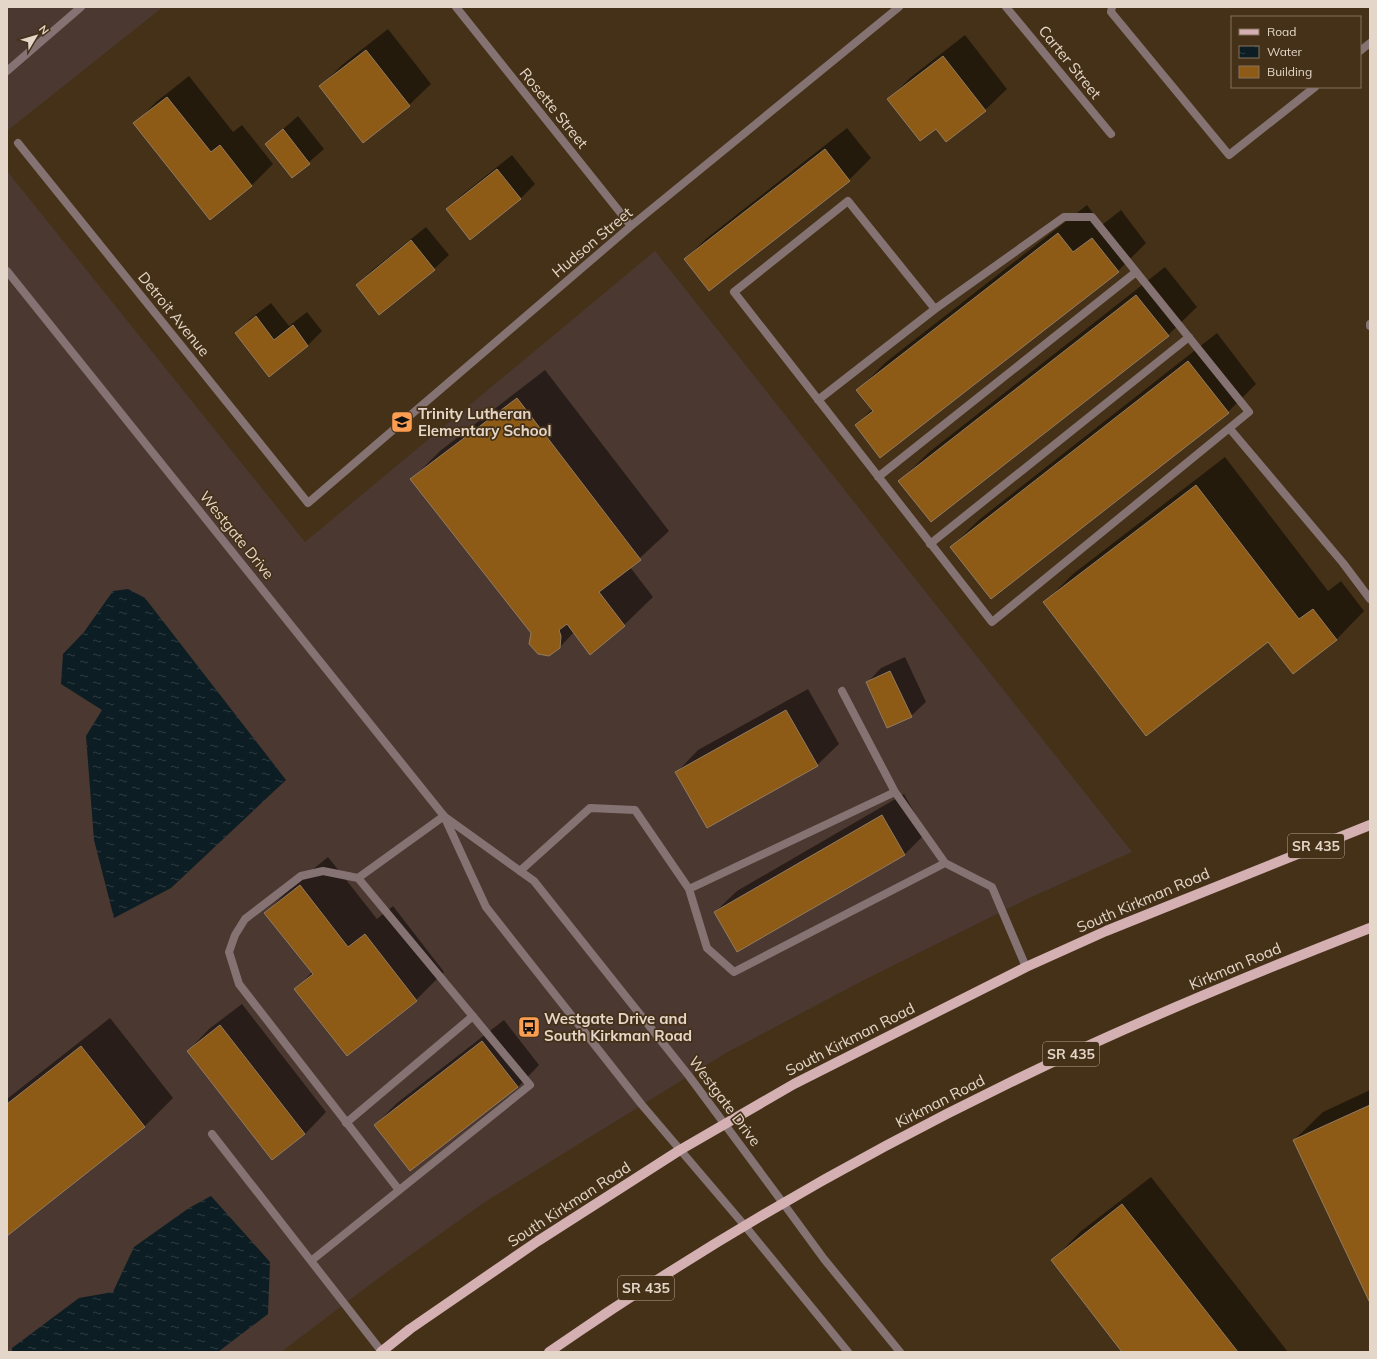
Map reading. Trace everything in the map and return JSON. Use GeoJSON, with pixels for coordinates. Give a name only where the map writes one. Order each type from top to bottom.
{"type":"FeatureCollection","features":[{"type":"Feature","properties":{"kind":"main road","name":"South Kirkman Road"},"geometry":{"type":"LineString","coordinates":[[382,1352],[410,1329],[528,1247],[680,1150],[794,1084],[1026,967],[1106,931],[1206,889],[1370,824]]}},
{"type":"Feature","properties":{"kind":"main road","name":"Kirkman Road"},"geometry":{"type":"LineString","coordinates":[[549,1352],[783,1203],[843,1169],[1012,1081],[1203,996],[1370,928]]}},
{"type":"Feature","properties":{"kind":"street"},"geometry":{"type":"LineString","coordinates":[[7,72],[81,7]]}},
{"type":"Feature","properties":{"kind":"street","name":"Rosette Street"},"geometry":{"type":"LineString","coordinates":[[456,7],[631,226]]}},
{"type":"Feature","properties":{"kind":"street","name":"Hudson Street"},"geometry":{"type":"LineString","coordinates":[[308,503],[631,226],[899,7]]}},
{"type":"Feature","properties":{"kind":"street","name":"Carter Street"},"geometry":{"type":"LineString","coordinates":[[1006,7],[1111,134]]}},
{"type":"Feature","properties":{"kind":"street"},"geometry":{"type":"LineString","coordinates":[[1112,7],[1111,12],[1229,155],[1314,88]]}},
{"type":"Feature","properties":{"kind":"street"},"geometry":{"type":"LineString","coordinates":[[1361,50],[1370,43]]}},
{"type":"Feature","properties":{"kind":"street","name":"Detroit Avenue"},"geometry":{"type":"LineString","coordinates":[[18,143],[308,503]]}},
{"type":"Feature","properties":{"kind":"street"},"geometry":{"type":"LineString","coordinates":[[818,400],[935,309],[1064,217],[1092,217],[1249,412],[992,622],[930,544],[878,477],[818,400],[734,292],[848,201],[935,309]]}},
{"type":"Feature","properties":{"kind":"street","name":"Westgate Drive"},"geometry":{"type":"LineString","coordinates":[[7,271],[444,816],[486,907],[642,1105],[745,1226],[848,1352]]}},
{"type":"Feature","properties":{"kind":"street"},"geometry":{"type":"LineString","coordinates":[[878,477],[1136,272]]}},
{"type":"Feature","properties":{"kind":"street"},"geometry":{"type":"LineString","coordinates":[[930,544],[1189,337]]}},
{"type":"Feature","properties":{"kind":"street"},"geometry":{"type":"LineString","coordinates":[[1230,429],[1343,563],[1370,599]]}},
{"type":"Feature","properties":{"kind":"street"},"geometry":{"type":"LineString","coordinates":[[842,691],[895,792],[945,863],[992,888],[1026,967]]}},
{"type":"Feature","properties":{"kind":"street"},"geometry":{"type":"LineString","coordinates":[[689,889],[895,792]]}},
{"type":"Feature","properties":{"kind":"street"},"geometry":{"type":"LineString","coordinates":[[520,871],[590,808],[635,810],[689,889],[707,948],[734,972],[945,863]]}},
{"type":"Feature","properties":{"kind":"street"},"geometry":{"type":"LineString","coordinates":[[358,878],[444,816]]}},
{"type":"Feature","properties":{"kind":"street","name":"Westgate Drive"},"geometry":{"type":"LineString","coordinates":[[444,816],[534,881],[689,1076],[824,1258],[900,1352]]}},
{"type":"Feature","properties":{"kind":"street"},"geometry":{"type":"LineString","coordinates":[[311,1261],[530,1085],[358,878],[323,871],[301,876],[245,919],[235,935],[228,952],[239,984],[399,1190]]}},
{"type":"Feature","properties":{"kind":"street"},"geometry":{"type":"LineString","coordinates":[[346,1123],[473,1016]]}},
{"type":"Feature","properties":{"kind":"street"},"geometry":{"type":"LineString","coordinates":[[212,1134],[382,1352]]}},
{"type":"Feature","properties":{"kind":"shaded area"},"geometry":{"type":"Polygon","coordinates":[[[7,7],[163,7],[7,131],[7,7]]]}},
{"type":"Feature","properties":{"kind":"shaded area"},"geometry":{"type":"Polygon","coordinates":[[[7,171],[305,542],[655,251],[1132,852],[1027,899],[864,980],[726,1053],[485,1202],[384,1274],[281,1352],[7,1352],[7,171]]]}},
{"type":"Feature","properties":{"kind":"water"},"geometry":{"type":"Polygon","coordinates":[[[128,589],[145,598],[286,780],[171,888],[114,918],[94,840],[86,736],[102,710],[61,684],[63,654],[84,632],[113,591],[128,589]]]}},
{"type":"Feature","properties":{"kind":"water"},"geometry":{"type":"Polygon","coordinates":[[[211,1196],[270,1262],[268,1314],[218,1352],[12,1352],[12,1348],[79,1298],[113,1292],[134,1247],[189,1208],[211,1196]]]}},
{"type":"Feature","properties":{"kind":"building"},"geometry":{"type":"Polygon","coordinates":[[[366,50],[410,106],[363,143],[319,86],[366,50]]]}},
{"type":"Feature","properties":{"kind":"building"},"geometry":{"type":"Polygon","coordinates":[[[943,56],[986,111],[946,142],[936,129],[920,141],[887,99],[943,56]]]}},
{"type":"Feature","properties":{"kind":"building"},"geometry":{"type":"Polygon","coordinates":[[[167,97],[211,152],[220,145],[252,186],[210,220],[133,123],[167,97]]]}},
{"type":"Feature","properties":{"kind":"building"},"geometry":{"type":"Polygon","coordinates":[[[283,129],[310,164],[292,178],[265,144],[283,129]]]}},
{"type":"Feature","properties":{"kind":"building"},"geometry":{"type":"Polygon","coordinates":[[[825,149],[850,181],[709,291],[684,259],[825,149]]]}},
{"type":"Feature","properties":{"kind":"building"},"geometry":{"type":"Polygon","coordinates":[[[497,169],[521,199],[470,240],[446,209],[497,169]]]}},
{"type":"Feature","properties":{"kind":"building"},"geometry":{"type":"Polygon","coordinates":[[[1058,233],[1073,252],[1092,238],[1119,272],[880,458],[855,425],[873,411],[856,390],[1058,233]]]}},
{"type":"Feature","properties":{"kind":"building"},"geometry":{"type":"Polygon","coordinates":[[[411,240],[435,270],[379,315],[356,285],[411,240]]]}},
{"type":"Feature","properties":{"kind":"building"},"geometry":{"type":"Polygon","coordinates":[[[1136,295],[1169,336],[931,522],[898,481],[1136,295]]]}},
{"type":"Feature","properties":{"kind":"building"},"geometry":{"type":"Polygon","coordinates":[[[256,316],[274,340],[293,325],[308,346],[269,377],[235,333],[256,316]]]}},
{"type":"Feature","properties":{"kind":"building"},"geometry":{"type":"Polygon","coordinates":[[[1188,361],[1229,413],[991,599],[950,547],[1188,361]]]}},
{"type":"Feature","properties":{"kind":"building"},"geometry":{"type":"Polygon","coordinates":[[[517,398],[641,560],[599,592],[625,626],[590,655],[567,624],[559,630],[561,636],[560,648],[549,656],[538,654],[529,644],[531,633],[410,479],[517,398]]]}},
{"type":"Feature","properties":{"kind":"building"},"geometry":{"type":"Polygon","coordinates":[[[1196,485],[1299,619],[1313,609],[1337,640],[1293,674],[1268,642],[1146,736],[1043,602],[1196,485]]]}},
{"type":"Feature","properties":{"kind":"building"},"geometry":{"type":"Polygon","coordinates":[[[890,671],[912,717],[887,728],[866,682],[890,671]]]}},
{"type":"Feature","properties":{"kind":"building"},"geometry":{"type":"Polygon","coordinates":[[[786,710],[818,766],[707,828],[675,772],[786,710]]]}},
{"type":"Feature","properties":{"kind":"building"},"geometry":{"type":"Polygon","coordinates":[[[882,815],[905,855],[737,952],[714,912],[882,815]]]}},
{"type":"Feature","properties":{"kind":"building"},"geometry":{"type":"Polygon","coordinates":[[[300,885],[348,947],[365,934],[417,1001],[347,1056],[294,989],[313,974],[264,913],[300,885]]]}},
{"type":"Feature","properties":{"kind":"building"},"geometry":{"type":"Polygon","coordinates":[[[220,1025],[305,1134],[272,1160],[187,1051],[220,1025]]]}},
{"type":"Feature","properties":{"kind":"building"},"geometry":{"type":"Polygon","coordinates":[[[482,1041],[518,1087],[410,1171],[374,1125],[482,1041]]]}},
{"type":"Feature","properties":{"kind":"building"},"geometry":{"type":"Polygon","coordinates":[[[81,1046],[145,1127],[7,1236],[7,1104],[81,1046]]]}},
{"type":"Feature","properties":{"kind":"building"},"geometry":{"type":"Polygon","coordinates":[[[1370,1105],[1370,1303],[1293,1140],[1370,1105]]]}},
{"type":"Feature","properties":{"kind":"building"},"geometry":{"type":"Polygon","coordinates":[[[1122,1204],[1238,1352],[1122,1352],[1051,1260],[1122,1204]]]}},
{"type":"Feature","properties":{"kind":"place","name":"Trinity Lutheran Elementary School"},"geometry":{"type":"Point","coordinates":[402,422]}},
{"type":"Feature","properties":{"kind":"place","name":"Westgate Drive and South Kirkman Road"},"geometry":{"type":"Point","coordinates":[529,1027]}}]}
